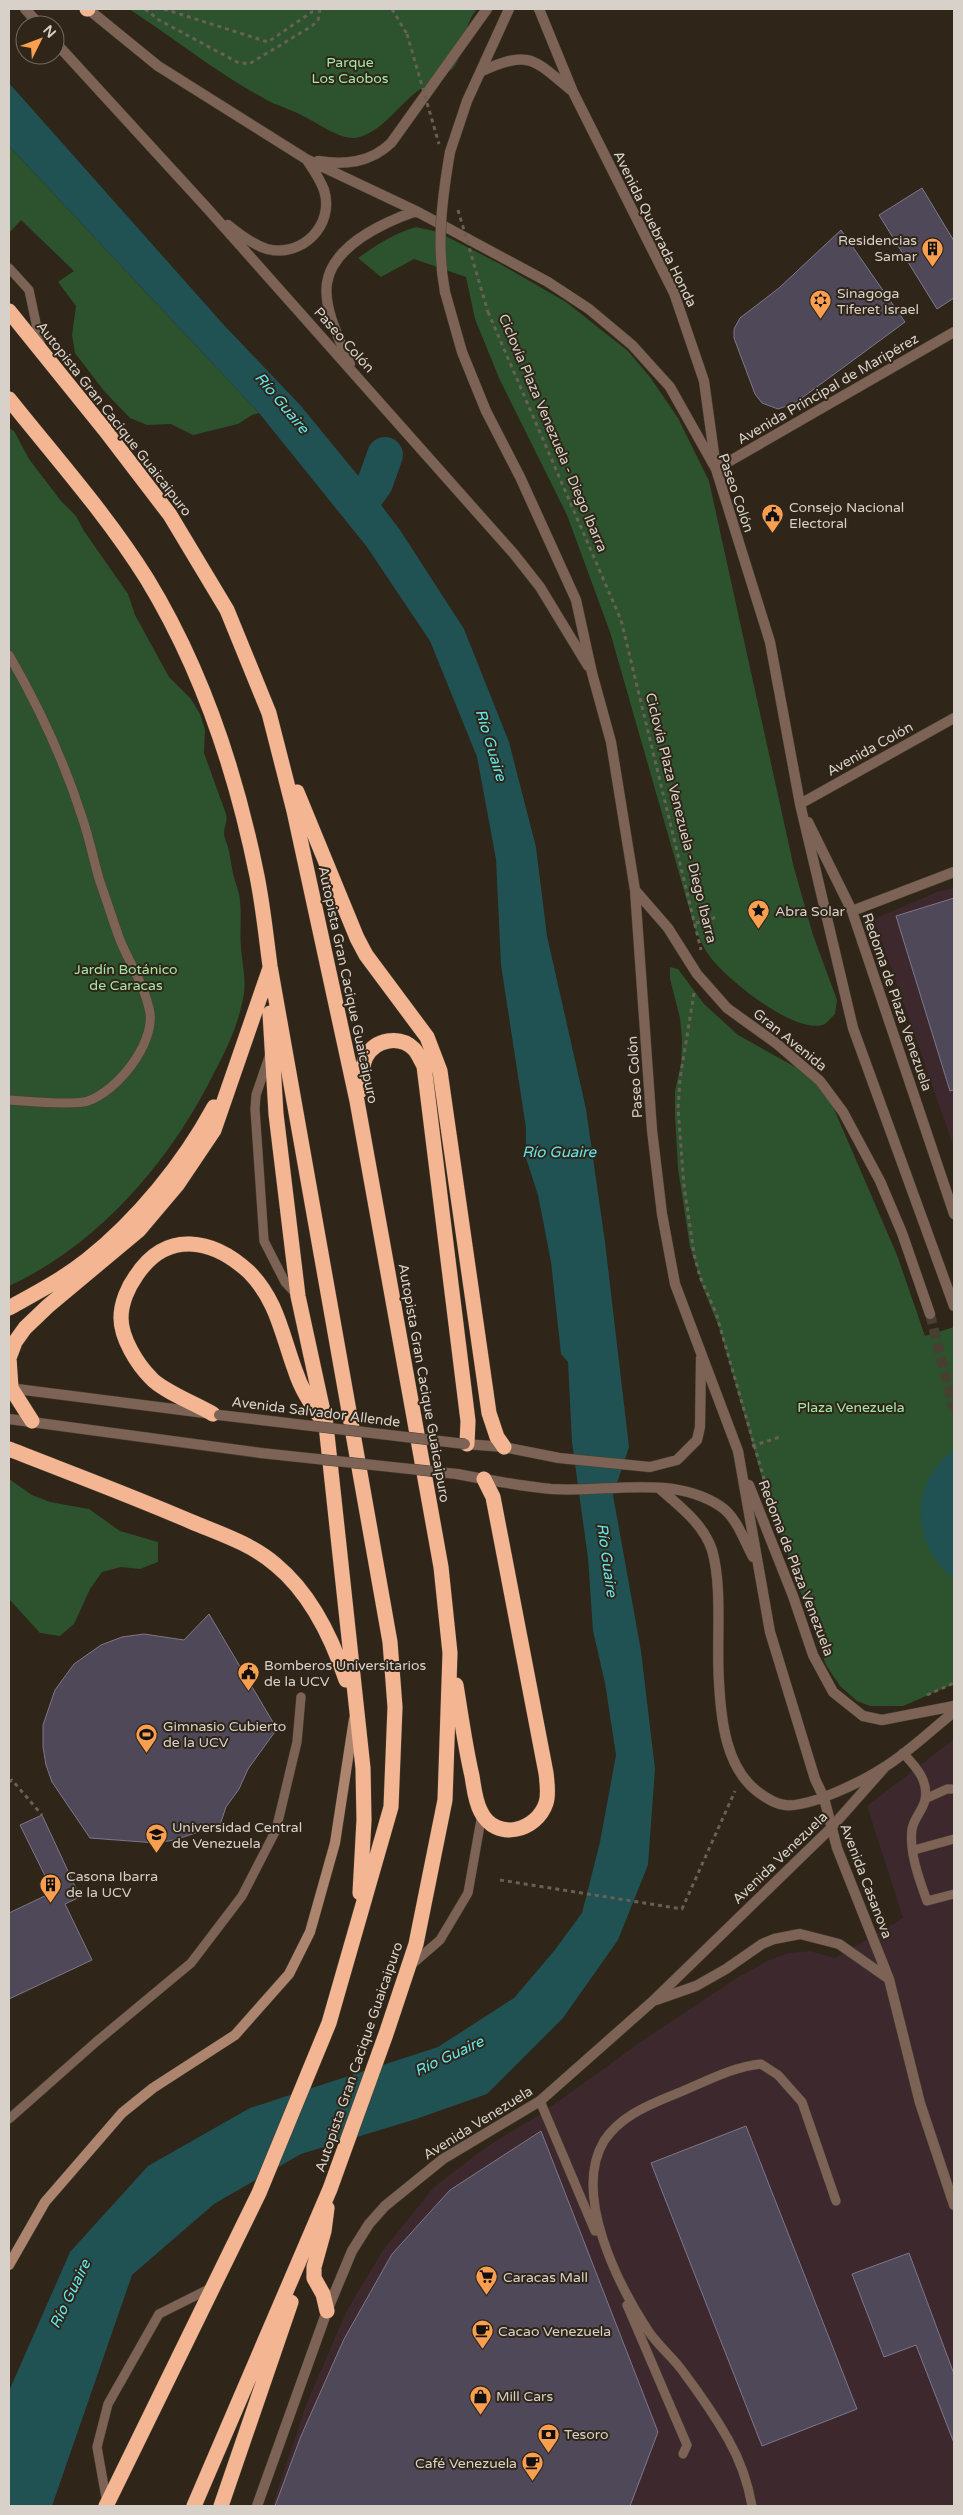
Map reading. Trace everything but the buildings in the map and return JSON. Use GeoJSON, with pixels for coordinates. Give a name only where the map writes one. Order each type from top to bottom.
{"type":"FeatureCollection","features":[{"type":"Feature","properties":{"kind":"highway","name":"Autopista Gran Cacique Guaicaipuro"},"geometry":{"type":"LineString","coordinates":[[9,311],[173,520],[226,610],[246,653],[269,713],[280,751],[357,1101],[440,1566],[450,1653],[445,1800],[416,1944],[386,2034],[330,2187],[194,2506]]}},
{"type":"Feature","properties":{"kind":"highway"},"geometry":{"type":"LineString","coordinates":[[9,399],[78,483],[147,579],[196,675],[216,722],[230,765],[258,878],[270,966],[390,1642],[394,1707],[391,1807],[329,2023],[259,2193],[106,2505]]}},
{"type":"Feature","properties":{"kind":"highway"},"geometry":{"type":"LineString","coordinates":[[280,751],[357,938],[366,955],[427,1036],[440,1071],[489,1413],[497,1437],[504,1447]]}},
{"type":"Feature","properties":{"kind":"highway"},"geometry":{"type":"LineString","coordinates":[[270,966],[271,1052],[298,1296],[326,1425],[362,1768],[364,1820],[356,1930]]}},
{"type":"Feature","properties":{"kind":"highway"},"geometry":{"type":"LineString","coordinates":[[32,1421],[10,1388],[9,1358],[25,1328],[139,1230],[177,1184],[214,1130],[270,966]]}},
{"type":"Feature","properties":{"kind":"highway"},"geometry":{"type":"LineString","coordinates":[[357,1101],[365,1058],[370,1050],[391,1040],[402,1042],[414,1049],[424,1066],[427,1081],[468,1421],[466,1444]]}},
{"type":"Feature","properties":{"kind":"highway"},"geometry":{"type":"LineString","coordinates":[[9,1308],[47,1288],[87,1260],[131,1220],[169,1175],[205,1124],[235,1071]]}},
{"type":"Feature","properties":{"kind":"highway"},"geometry":{"type":"LineString","coordinates":[[216,1414],[152,1380],[138,1362],[126,1338],[120,1318],[128,1291],[146,1261],[158,1252],[182,1243],[213,1248],[248,1272],[265,1290],[278,1314],[295,1371],[304,1393],[326,1425]]}},
{"type":"Feature","properties":{"kind":"highway"},"geometry":{"type":"LineString","coordinates":[[9,1450],[152,1504],[250,1546],[277,1565],[301,1592],[323,1625],[335,1648],[355,1708]]}},
{"type":"Feature","properties":{"kind":"highway"},"geometry":{"type":"LineString","coordinates":[[450,1653],[468,1760],[482,1814],[494,1826],[501,1829],[525,1828],[541,1813],[547,1802],[548,1790],[492,1497],[484,1478]]}},
{"type":"Feature","properties":{"kind":"highway"},"geometry":{"type":"LineString","coordinates":[[327,2311],[323,2294],[314,2278],[314,2267],[324,2231],[330,2187]]}},
{"type":"Feature","properties":{"kind":"highway"},"geometry":{"type":"LineString","coordinates":[[221,2506],[330,2187]]}},
{"type":"Feature","properties":{"kind":"main road"},"geometry":{"type":"LineString","coordinates":[[9,2265],[45,2202],[122,2113],[153,2088],[235,2035],[289,1974],[310,1932],[335,1843],[355,1708]]}},
{"type":"Feature","properties":{"kind":"street","name":"Paseo Colón"},"geometry":{"type":"LineString","coordinates":[[88,9],[158,66],[306,159],[416,211],[548,282],[589,309],[632,345],[670,387],[716,469],[770,642],[800,804]]}},
{"type":"Feature","properties":{"kind":"street","name":"Paseo Colón"},"geometry":{"type":"LineString","coordinates":[[306,159],[354,162],[370,158],[382,152],[391,143],[487,9]]}},
{"type":"Feature","properties":{"kind":"street","name":"Paseo Colón"},"geometry":{"type":"LineString","coordinates":[[509,9],[467,101],[450,152],[440,231],[440,263],[445,292],[462,352],[486,410],[520,477],[576,600],[592,673],[611,742],[635,890],[652,1130],[662,1214],[674,1284],[700,1347],[738,1451],[743,1470]]}},
{"type":"Feature","properties":{"kind":"street","name":"Avenida Quebrada Honda"},"geometry":{"type":"LineString","coordinates":[[539,9],[573,92],[674,293],[704,381],[716,469]]}},
{"type":"Feature","properties":{"kind":"street","name":"Paseo Colón"},"geometry":{"type":"LineString","coordinates":[[65,53],[207,208],[514,554],[540,587],[592,673]]}},
{"type":"Feature","properties":{"kind":"street","name":"Avenida Quebrada Honda"},"geometry":{"type":"LineString","coordinates":[[482,71],[509,60],[528,59],[538,64],[573,92]]}},
{"type":"Feature","properties":{"kind":"street"},"geometry":{"type":"LineString","coordinates":[[207,208],[231,227],[267,249],[284,251],[303,245],[315,234],[325,217],[326,202],[324,190],[306,159]]}},
{"type":"Feature","properties":{"kind":"street"},"geometry":{"type":"LineString","coordinates":[[353,372],[331,319],[327,283],[342,254],[356,241],[392,220],[416,211]]}},
{"type":"Feature","properties":{"kind":"street","name":"Avenida Principal de Maripérez"},"geometry":{"type":"LineString","coordinates":[[716,469],[954,332]]}},
{"type":"Feature","properties":{"kind":"street","name":"Avenida Colón"},"geometry":{"type":"LineString","coordinates":[[800,804],[954,718]]}},
{"type":"Feature","properties":{"kind":"street"},"geometry":{"type":"LineString","coordinates":[[800,804],[853,1028],[954,1306]]}},
{"type":"Feature","properties":{"kind":"street","name":"Redoma de Plaza Venezuela"},"geometry":{"type":"LineString","coordinates":[[800,804],[852,912],[954,1214]]}},
{"type":"Feature","properties":{"kind":"street"},"geometry":{"type":"LineString","coordinates":[[852,912],[954,872]]}},
{"type":"Feature","properties":{"kind":"street","name":"Gran Avenida"},"geometry":{"type":"LineString","coordinates":[[635,890],[668,928],[697,974],[727,1008],[777,1044],[820,1081],[843,1112],[880,1181],[902,1233],[930,1314]]}},
{"type":"Feature","properties":{"kind":"street","name":"Avenida Salvador Allende"},"geometry":{"type":"LineString","coordinates":[[10,1388],[466,1444],[504,1447],[559,1458],[650,1467],[677,1460],[697,1440],[700,1427],[702,1390],[700,1347]]}},
{"type":"Feature","properties":{"kind":"street"},"geometry":{"type":"LineString","coordinates":[[9,1419],[261,1453],[457,1474],[552,1489],[658,1488],[690,1516],[702,1530],[712,1551],[718,1620],[719,1683],[726,1733],[733,1762],[746,1783],[772,1802],[786,1806],[824,1798],[884,1768],[954,1712]]}},
{"type":"Feature","properties":{"kind":"street","name":"Redoma de Plaza Venezuela"},"geometry":{"type":"LineString","coordinates":[[743,1470],[769,1532],[813,1655],[833,1692],[863,1716],[882,1720],[954,1706]]}},
{"type":"Feature","properties":{"kind":"street","name":"Avenida Casanova"},"geometry":{"type":"LineString","coordinates":[[743,1470],[757,1565],[770,1632],[816,1779],[824,1798],[830,1829],[889,1979],[920,2103],[954,2205]]}},
{"type":"Feature","properties":{"kind":"street","name":"Avenida Casanova"},"geometry":{"type":"LineString","coordinates":[[658,1488],[690,1491],[722,1507],[733,1519],[757,1565]]}},
{"type":"Feature","properties":{"kind":"street","name":"Avenida Venezuela"},"geometry":{"type":"LineString","coordinates":[[257,2506],[327,2311],[352,2251],[369,2224],[385,2206],[443,2158],[540,2101],[652,2001],[830,1829],[884,1768]]}},
{"type":"Feature","properties":{"kind":"street"},"geometry":{"type":"LineString","coordinates":[[652,2001],[696,1986],[774,1939],[800,1934],[839,1944],[889,1979]]}},
{"type":"Feature","properties":{"kind":"lane"},"geometry":{"type":"LineString","coordinates":[[9,268],[29,290],[41,350]]}},
{"type":"Feature","properties":{"kind":"lane"},"geometry":{"type":"LineString","coordinates":[[9,655],[29,690],[59,757],[83,820],[100,881],[121,941],[141,982],[150,1015],[147,1033],[139,1054],[119,1081],[88,1102],[44,1103],[9,1100]]}},
{"type":"Feature","properties":{"kind":"lane"},"geometry":{"type":"LineString","coordinates":[[271,1052],[256,1095],[255,1109],[264,1241],[285,1282],[298,1296]]}},
{"type":"Feature","properties":{"kind":"lane"},"geometry":{"type":"LineString","coordinates":[[9,2119],[191,1963],[242,1896],[276,1830],[297,1742],[301,1697]]}},
{"type":"Feature","properties":{"kind":"lane"},"geometry":{"type":"LineString","coordinates":[[903,1753],[917,1768],[924,1782],[925,1800],[912,1828],[919,1879],[927,1901],[954,1894]]}},
{"type":"Feature","properties":{"kind":"lane"},"geometry":{"type":"LineString","coordinates":[[925,1800],[947,1789],[954,1789]]}},
{"type":"Feature","properties":{"kind":"lane"},"geometry":{"type":"LineString","coordinates":[[408,1968],[440,1940],[468,1893],[482,1814]]}},
{"type":"Feature","properties":{"kind":"lane"},"geometry":{"type":"LineString","coordinates":[[914,1850],[954,1839]]}},
{"type":"Feature","properties":{"kind":"lane"},"geometry":{"type":"LineString","coordinates":[[752,2506],[748,2482],[729,2439],[684,2372],[648,2332],[631,2303],[606,2248],[596,2217],[595,2166],[603,2142],[628,2116],[734,2070],[748,2065],[761,2064],[778,2075],[802,2102],[836,2201]]}},
{"type":"Feature","properties":{"kind":"lane"},"geometry":{"type":"LineString","coordinates":[[540,2101],[687,2445],[683,2454]]}},
{"type":"Feature","properties":{"kind":"lane"},"geometry":{"type":"LineString","coordinates":[[106,2505],[97,2447],[108,2404],[159,2314],[213,2287]]}},
{"type":"Feature","properties":{"kind":"path"},"geometry":{"type":"LineString","coordinates":[[145,9],[159,20],[228,57],[249,64],[312,26],[318,20],[320,9]]}},
{"type":"Feature","properties":{"kind":"path"},"geometry":{"type":"LineString","coordinates":[[164,9],[268,42],[312,12],[311,9]]}},
{"type":"Feature","properties":{"kind":"path"},"geometry":{"type":"LineString","coordinates":[[392,9],[407,34]]}},
{"type":"Feature","properties":{"kind":"path","name":"Ciclovía Plaza Venezuela - Diego Ibarra"},"geometry":{"type":"LineString","coordinates":[[488,312],[621,620],[696,923],[702,955],[697,974],[680,1079],[678,1108],[684,1186],[698,1269],[716,1313],[766,1484]]}},
{"type":"Feature","properties":{"kind":"path"},"geometry":{"type":"LineString","coordinates":[[696,923],[717,917]]}},
{"type":"Feature","properties":{"kind":"path"},"geometry":{"type":"LineString","coordinates":[[738,1451],[780,1437]]}},
{"type":"Feature","properties":{"kind":"path"},"geometry":{"type":"LineString","coordinates":[[924,1696],[954,1683]]}},
{"type":"Feature","properties":{"kind":"path"},"geometry":{"type":"LineString","coordinates":[[9,1782],[12,1780],[42,1815]]}},
{"type":"Feature","properties":{"kind":"path"},"geometry":{"type":"LineString","coordinates":[[500,1880],[682,1909],[733,1792],[746,1783]]}},
{"type":"Feature","properties":{"kind":"shaded area"},"geometry":{"type":"Polygon","coordinates":[[[954,888],[954,1148],[874,919],[937,892],[954,888]]]}},
{"type":"Feature","properties":{"kind":"shaded area"},"geometry":{"type":"Polygon","coordinates":[[[954,1739],[954,2506],[272,2506],[306,2405],[347,2310],[383,2250],[434,2187],[489,2145],[542,2113],[649,2036],[738,1977],[767,1961],[788,1953],[810,1951],[835,1958],[903,1918],[867,1806],[954,1739]]]}},
{"type":"Feature","properties":{"kind":"green space","name":"Parque Los Caobos"},"geometry":{"type":"Polygon","coordinates":[[[129,9],[477,9],[468,24],[457,63],[449,72],[419,90],[373,131],[364,136],[348,138],[247,89],[129,9]]]}},
{"type":"Feature","properties":{"kind":"green space"},"geometry":{"type":"Polygon","coordinates":[[[9,146],[259,413],[238,424],[193,435],[171,424],[147,425],[130,418],[104,391],[75,353],[72,335],[76,306],[58,282],[74,271],[21,220],[9,233],[9,146]]]}},
{"type":"Feature","properties":{"kind":"green space"},"geometry":{"type":"Polygon","coordinates":[[[416,227],[438,232],[500,264],[566,302],[628,351],[650,377],[678,418],[709,481],[794,868],[813,935],[837,1000],[835,1014],[825,1024],[813,1026],[799,1023],[752,996],[717,965],[702,943],[695,929],[610,632],[567,515],[499,378],[475,319],[466,277],[414,259],[381,277],[358,258],[393,236],[416,227]]]}},
{"type":"Feature","properties":{"kind":"green space","name":"Jardín Botánico de Caracas"},"geometry":{"type":"Polygon","coordinates":[[[9,428],[14,431],[29,459],[61,501],[76,516],[84,531],[128,594],[135,615],[169,677],[191,699],[200,714],[205,730],[204,753],[226,814],[224,835],[240,900],[241,948],[245,982],[240,1013],[224,1052],[198,1104],[155,1167],[103,1223],[74,1247],[42,1268],[9,1286],[9,428]]]}},
{"type":"Feature","properties":{"kind":"green space","name":"Plaza Venezuela"},"geometry":{"type":"Polygon","coordinates":[[[670,967],[678,969],[704,1004],[738,1035],[806,1073],[828,1095],[897,1255],[925,1336],[954,1327],[954,1684],[903,1706],[870,1706],[857,1701],[840,1686],[826,1665],[767,1495],[720,1330],[702,1285],[690,1247],[678,1169],[675,1116],[675,1091],[681,1064],[682,1041],[680,1018],[670,979],[670,967]]]}},
{"type":"Feature","properties":{"kind":"green space"},"geometry":{"type":"Polygon","coordinates":[[[9,1479],[32,1495],[50,1502],[89,1509],[120,1531],[158,1542],[158,1562],[140,1569],[121,1567],[102,1572],[90,1589],[74,1624],[60,1636],[40,1633],[9,1599],[9,1479]]]}},
{"type":"Feature","properties":{"kind":"water","name":"Río Guaire"},"geometry":{"type":"Polygon","coordinates":[[[9,83],[223,324],[301,406],[369,489],[400,530],[464,629],[509,742],[536,847],[547,936],[586,1109],[605,1242],[629,1447],[613,1495],[641,1651],[655,1769],[648,1865],[618,1940],[563,2018],[487,2094],[416,2119],[301,2154],[214,2204],[132,2275],[52,2506],[9,2506],[9,2391],[70,2252],[148,2166],[250,2108],[438,2047],[514,1998],[554,1951],[582,1913],[600,1842],[616,1755],[605,1683],[593,1631],[588,1558],[572,1442],[568,1362],[561,1354],[551,1262],[538,1195],[526,1158],[526,1128],[501,965],[496,859],[477,757],[430,641],[367,547],[259,413],[9,146],[9,83]]]}},
{"type":"Feature","properties":{"kind":"water"},"geometry":{"type":"Polygon","coordinates":[[[954,1450],[954,1579],[940,1565],[930,1549],[923,1532],[921,1514],[922,1497],[928,1480],[939,1464],[954,1450]]]}},
{"type":"Feature","properties":{"kind":"waterway"},"geometry":{"type":"LineString","coordinates":[[367,494],[375,483],[385,455]]}},
{"type":"Feature","properties":{"kind":"tunnel"},"geometry":{"type":"LineString","coordinates":[[930,1314],[954,1410]]}},
{"type":"Feature","properties":{"kind":"place","name":"Residencias Samar"},"geometry":{"type":"Point","coordinates":[933,267]}},
{"type":"Feature","properties":{"kind":"place","name":"Sinagoga Tiferet Israel"},"geometry":{"type":"Point","coordinates":[821,320]}},
{"type":"Feature","properties":{"kind":"place","name":"Consejo Nacional Electoral"},"geometry":{"type":"Point","coordinates":[773,534]}},
{"type":"Feature","properties":{"kind":"place","name":"Abra Solar"},"geometry":{"type":"Point","coordinates":[759,930]}},
{"type":"Feature","properties":{"kind":"place","name":"Bomberos Universitarios de la UCV"},"geometry":{"type":"Point","coordinates":[248,1692]}},
{"type":"Feature","properties":{"kind":"place","name":"Gimnasio Cubierto de la UCV"},"geometry":{"type":"Point","coordinates":[147,1753]}},
{"type":"Feature","properties":{"kind":"place","name":"Universidad Central de Venezuela"},"geometry":{"type":"Point","coordinates":[156,1854]}},
{"type":"Feature","properties":{"kind":"place","name":"Casona Ibarra de la UCV"},"geometry":{"type":"Point","coordinates":[50,1903]}},
{"type":"Feature","properties":{"kind":"place","name":"Caracas Mall"},"geometry":{"type":"Point","coordinates":[487,2296]}},
{"type":"Feature","properties":{"kind":"place","name":"Cacao Venezuela"},"geometry":{"type":"Point","coordinates":[482,2350]}},
{"type":"Feature","properties":{"kind":"place","name":"Mill Cars"},"geometry":{"type":"Point","coordinates":[480,2415]}},
{"type":"Feature","properties":{"kind":"place","name":"Tesoro"},"geometry":{"type":"Point","coordinates":[548,2453]}},
{"type":"Feature","properties":{"kind":"place","name":"Café Venezuela"},"geometry":{"type":"Point","coordinates":[533,2482]}}]}
